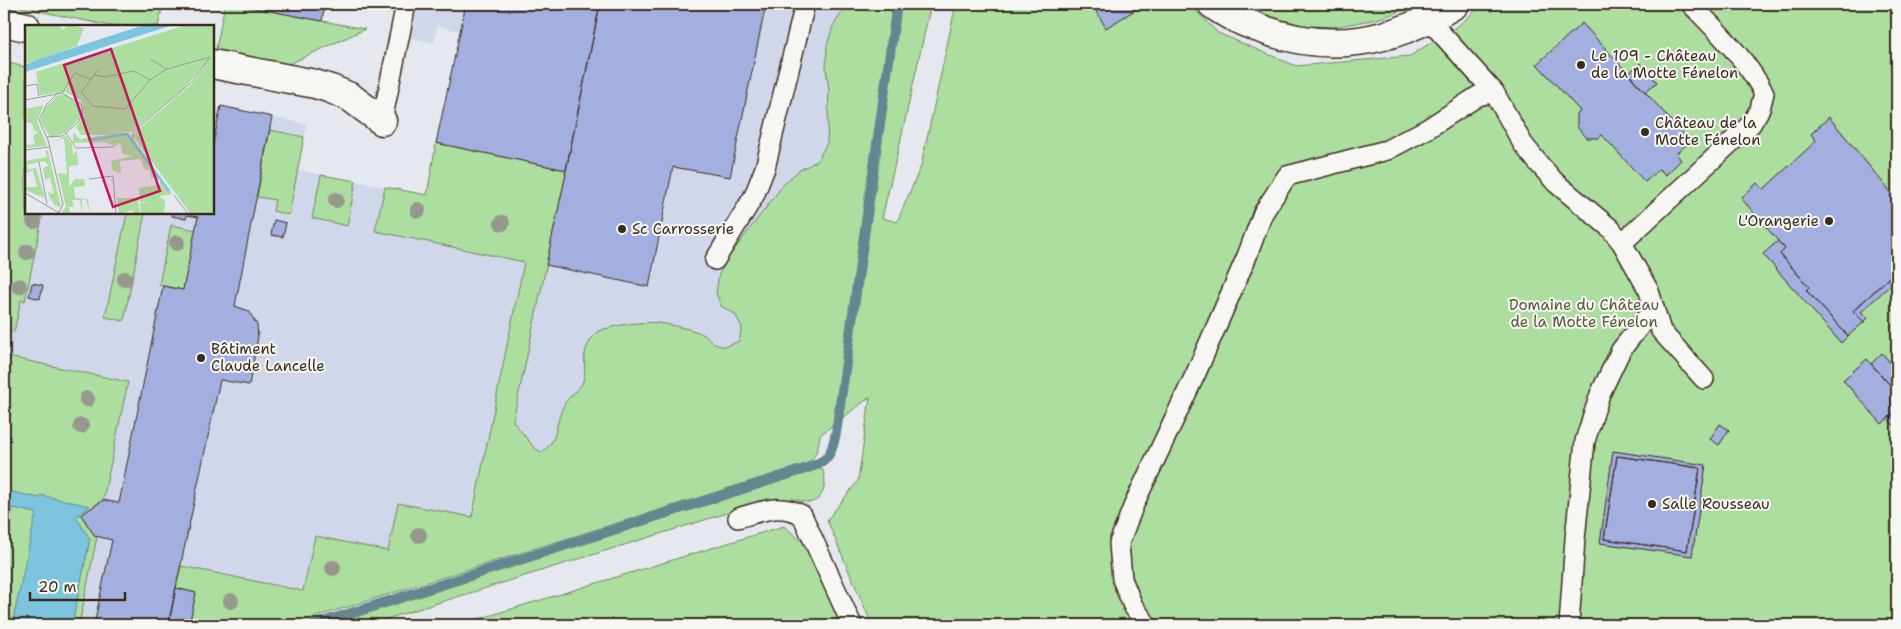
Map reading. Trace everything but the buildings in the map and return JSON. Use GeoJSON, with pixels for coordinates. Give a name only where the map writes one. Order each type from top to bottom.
{"type":"FeatureCollection","features":[{"type":"Feature","properties":{"kind":"street"},"geometry":{"type":"LineString","coordinates":[[1212,4],[1222,12],[1267,32],[1305,42],[1323,44],[1368,39],[1397,32],[1428,19],[1455,4]]}},
{"type":"Feature","properties":{"kind":"street"},"geometry":{"type":"LineString","coordinates":[[4,22],[25,27]]}},
{"type":"Feature","properties":{"kind":"street"},"geometry":{"type":"LineString","coordinates":[[214,64],[315,84],[350,97],[382,121]]}},
{"type":"Feature","properties":{"kind":"lane"},"geometry":{"type":"LineString","coordinates":[[382,121],[406,4]]}},
{"type":"Feature","properties":{"kind":"lane"},"geometry":{"type":"LineString","coordinates":[[715,260],[754,196],[766,168],[805,4]]}},
{"type":"Feature","properties":{"kind":"lane"},"geometry":{"type":"LineString","coordinates":[[1622,243],[1751,124],[1760,109],[1764,93],[1756,76],[1691,4]]}},
{"type":"Feature","properties":{"kind":"lane"},"geometry":{"type":"LineString","coordinates":[[1428,19],[1494,92],[1523,144],[1540,164],[1563,189],[1610,228],[1622,243],[1649,291],[1661,331],[1704,378]]}},
{"type":"Feature","properties":{"kind":"lane"},"geometry":{"type":"LineString","coordinates":[[1147,625],[1133,606],[1122,579],[1119,544],[1135,502],[1212,337],[1247,256],[1263,213],[1287,176],[1387,150],[1427,129],[1478,96],[1494,92]]}},
{"type":"Feature","properties":{"kind":"lane"},"geometry":{"type":"LineString","coordinates":[[1570,625],[1575,539],[1585,441],[1600,394],[1621,350],[1654,308]]}},
{"type":"Feature","properties":{"kind":"lane"},"geometry":{"type":"LineString","coordinates":[[738,518],[777,508],[792,510],[802,516],[852,625]]}},
{"type":"Feature","properties":{"kind":"shaded area"},"geometry":{"type":"Polygon","coordinates":[[[406,4],[884,4],[820,435],[265,625],[4,625],[4,73],[25,214],[214,214],[214,109],[220,110],[221,106],[307,124],[298,170],[427,195],[460,31],[437,26],[434,43],[399,36],[406,4]]]}},
{"type":"Feature","properties":{"kind":"green space"},"geometry":{"type":"Polygon","coordinates":[[[5,4],[163,4],[158,25],[106,25],[5,4]]]}},
{"type":"Feature","properties":{"kind":"green space"},"geometry":{"type":"Polygon","coordinates":[[[225,4],[234,4],[365,29],[287,65],[216,49],[225,4]]]}},
{"type":"Feature","properties":{"kind":"green space","name":"Domaine du Château de la Motte Fénelon"},"geometry":{"type":"Polygon","coordinates":[[[848,4],[931,4],[882,218],[897,222],[921,166],[956,4],[1189,4],[1218,33],[1296,66],[1410,56],[1459,25],[1483,4],[1897,4],[1897,625],[872,625],[827,520],[858,481],[870,397],[820,435],[815,455],[806,464],[290,625],[189,625],[196,593],[176,588],[181,566],[303,591],[315,536],[388,551],[398,503],[472,517],[524,262],[375,231],[385,187],[427,195],[436,143],[566,170],[513,421],[535,449],[542,452],[554,437],[564,405],[583,381],[586,351],[589,343],[598,331],[628,324],[659,323],[698,332],[720,346],[731,345],[739,341],[742,327],[735,314],[721,306],[716,293],[719,274],[728,258],[783,185],[798,171],[817,161],[827,143],[829,90],[826,68],[827,45],[833,26],[848,4]]]}},
{"type":"Feature","properties":{"kind":"green space"},"geometry":{"type":"Polygon","coordinates":[[[1242,4],[1422,4],[1377,19],[1333,27],[1292,25],[1242,4]]]}},
{"type":"Feature","properties":{"kind":"green space"},"geometry":{"type":"Polygon","coordinates":[[[4,62],[25,67],[25,214],[43,214],[25,301],[21,300],[14,332],[4,330],[4,62]]]}},
{"type":"Feature","properties":{"kind":"green space"},"geometry":{"type":"Polygon","coordinates":[[[270,130],[304,137],[289,215],[273,211],[275,200],[257,197],[270,130]]]}},
{"type":"Feature","properties":{"kind":"green space"},"geometry":{"type":"Polygon","coordinates":[[[321,175],[356,181],[347,226],[312,218],[321,175]]]}},
{"type":"Feature","properties":{"kind":"green space"},"geometry":{"type":"Polygon","coordinates":[[[127,214],[145,214],[124,321],[105,317],[127,214]]]}},
{"type":"Feature","properties":{"kind":"green space"},"geometry":{"type":"Polygon","coordinates":[[[171,225],[196,230],[183,290],[159,285],[171,225]]]}},
{"type":"Feature","properties":{"kind":"green space"},"geometry":{"type":"Polygon","coordinates":[[[4,350],[9,351],[9,357],[128,382],[103,500],[81,515],[97,537],[79,625],[4,625],[4,350]]]}},
{"type":"Feature","properties":{"kind":"green space"},"geometry":{"type":"Polygon","coordinates":[[[822,468],[825,477],[823,492],[817,500],[812,502],[793,499],[769,500],[367,625],[331,625],[822,468]]]}},
{"type":"Feature","properties":{"kind":"green space"},"geometry":{"type":"Polygon","coordinates":[[[784,526],[804,543],[842,625],[459,625],[784,526]]]}},
{"type":"Feature","properties":{"kind":"water"},"geometry":{"type":"Polygon","coordinates":[[[4,490],[39,498],[40,495],[90,506],[76,517],[90,539],[72,625],[12,625],[36,513],[13,508],[4,553],[4,490]]]}},
{"type":"Feature","properties":{"kind":"waterway"},"geometry":{"type":"LineString","coordinates":[[313,625],[802,470],[826,458],[832,449],[836,433],[897,4]]}},
{"type":"Feature","properties":{"kind":"place","name":"Le 109 - Château de la Motte Fénelon"},"geometry":{"type":"Point","coordinates":[1581,65]}},
{"type":"Feature","properties":{"kind":"place","name":"Château de la Motte Fénelon"},"geometry":{"type":"Point","coordinates":[1645,132]}},
{"type":"Feature","properties":{"kind":"place","name":"L'Orangerie"},"geometry":{"type":"Point","coordinates":[1829,221]}},
{"type":"Feature","properties":{"kind":"place","name":"Sc Carrosserie"},"geometry":{"type":"Point","coordinates":[622,229]}},
{"type":"Feature","properties":{"kind":"place","name":"Bâtiment Claude Lancelle"},"geometry":{"type":"Point","coordinates":[201,358]}},
{"type":"Feature","properties":{"kind":"place","name":"Salle Rousseau"},"geometry":{"type":"Point","coordinates":[1652,504]}}]}
